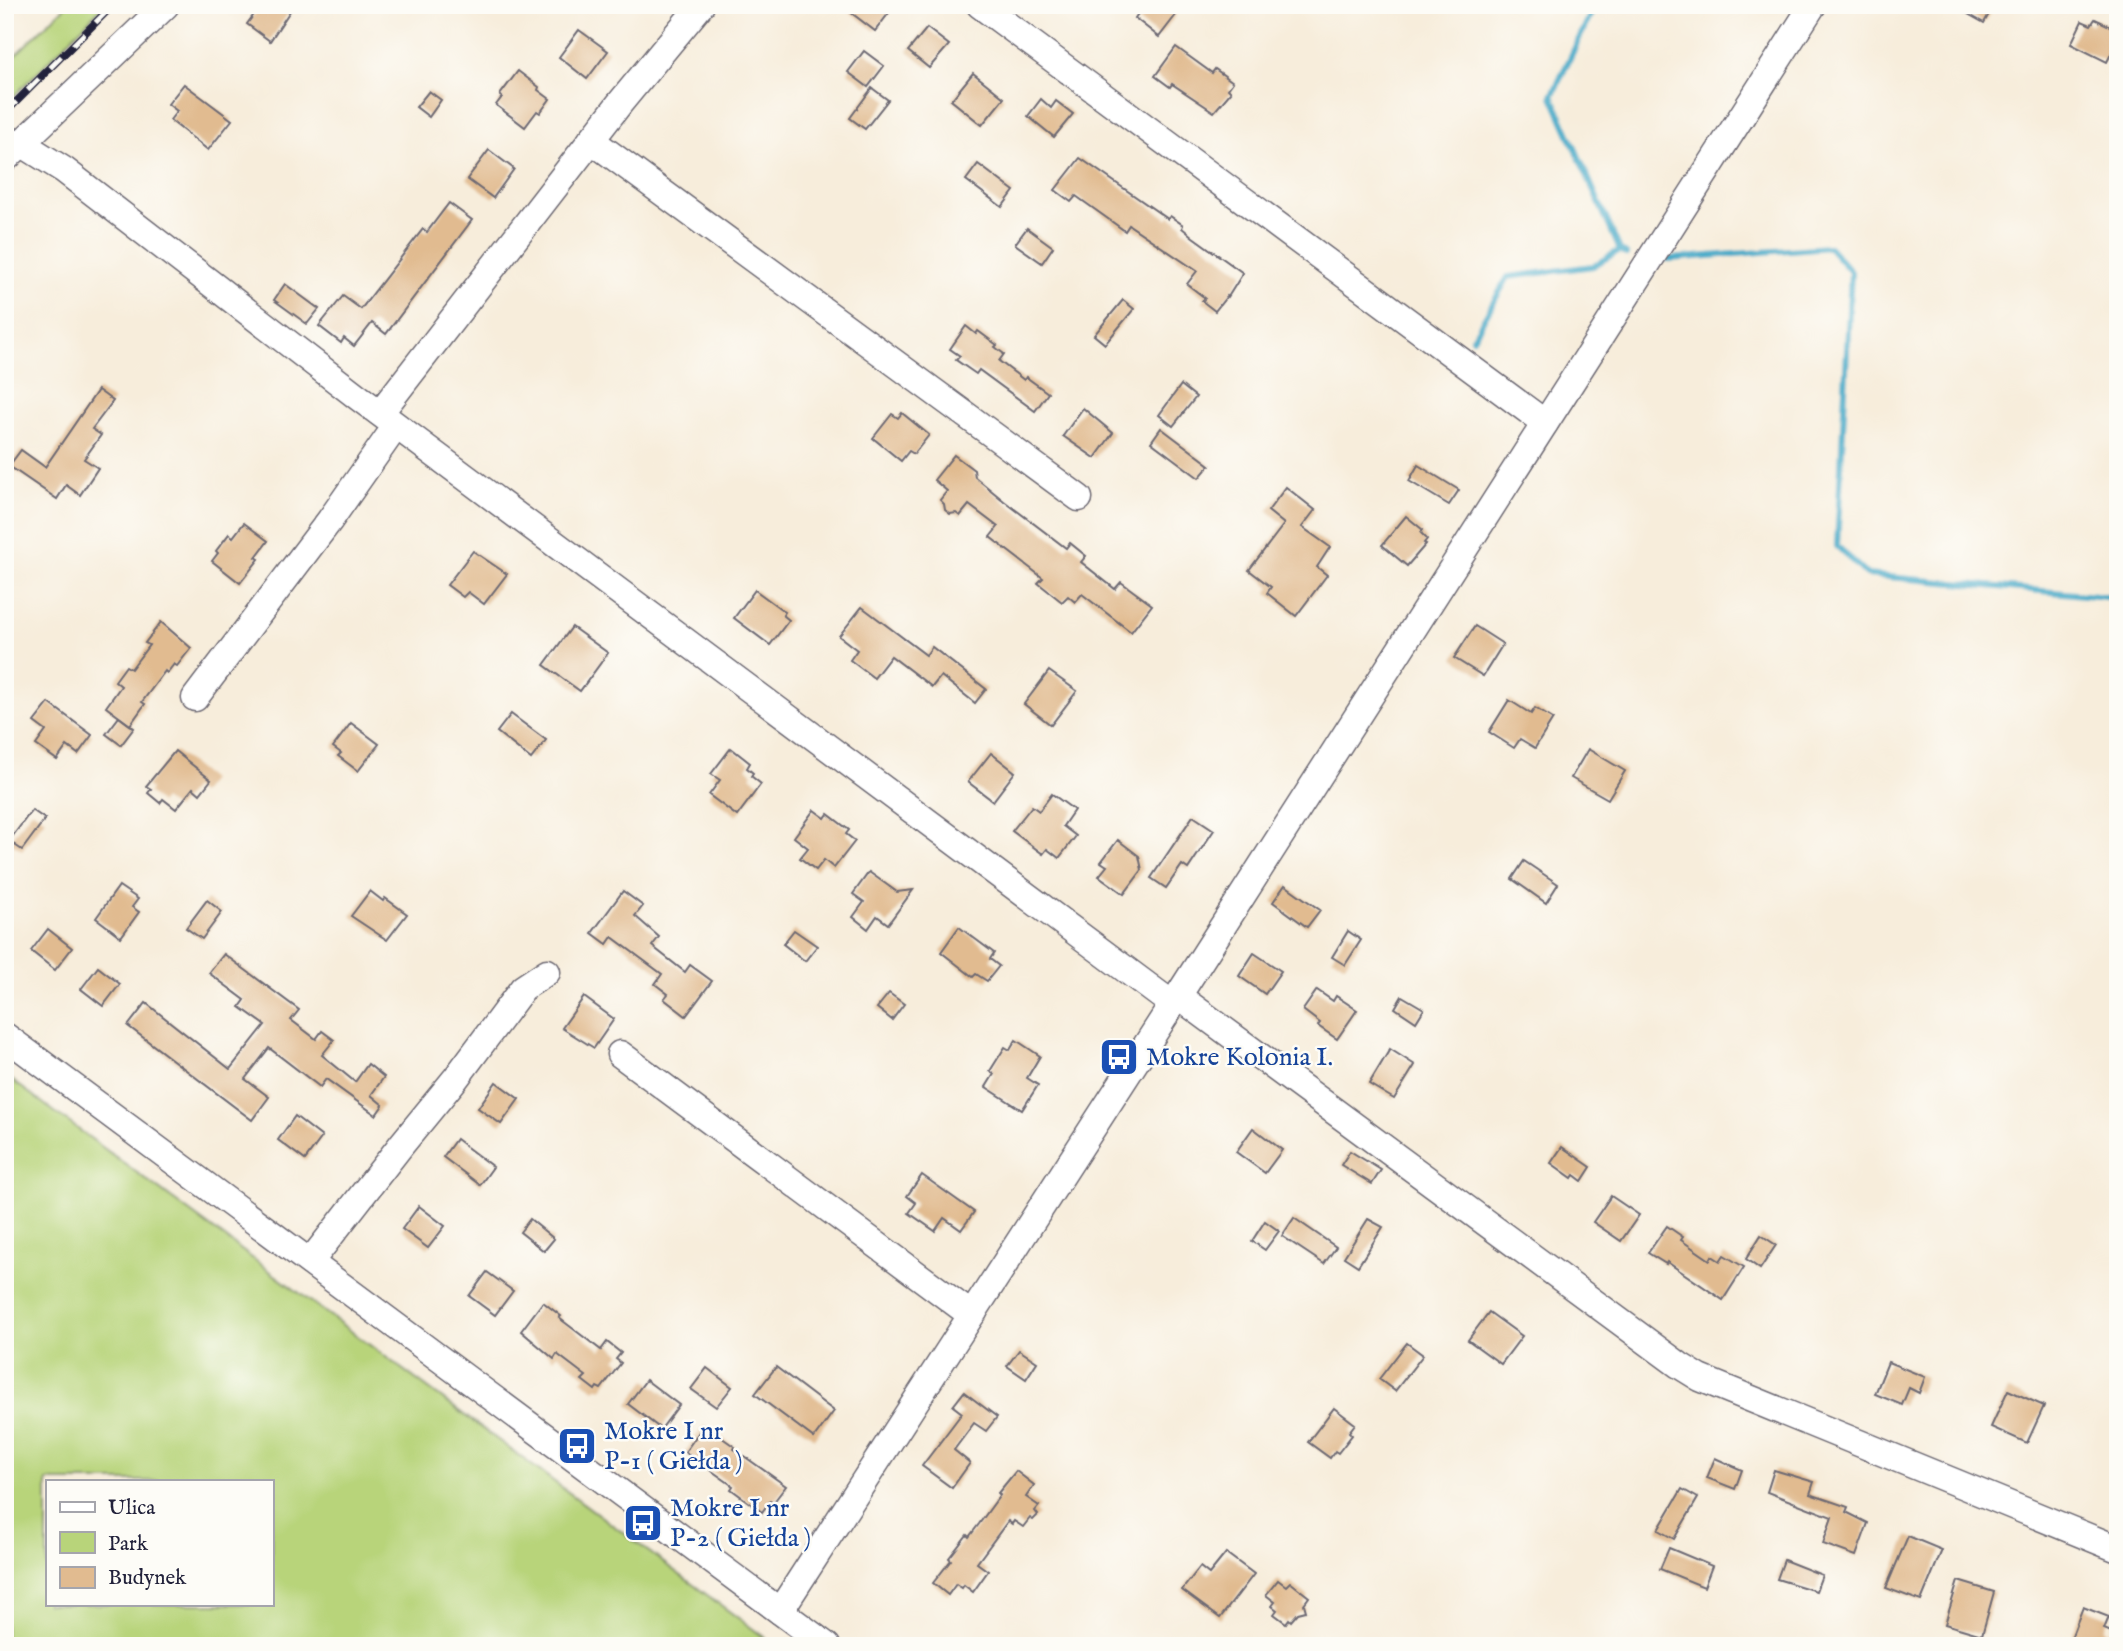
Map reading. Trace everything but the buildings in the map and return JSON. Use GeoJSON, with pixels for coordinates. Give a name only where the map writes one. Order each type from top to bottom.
{"type":"FeatureCollection","features":[{"type":"Feature","properties":{"kind":"street"},"geometry":{"type":"LineString","coordinates":[[166,5],[13,151],[64,170],[388,420],[1175,1000],[1679,1365],[1700,1378],[2118,1549]]}},
{"type":"Feature","properties":{"kind":"street"},"geometry":{"type":"LineString","coordinates":[[195,698],[330,520],[388,420],[591,140],[701,5]]}},
{"type":"Feature","properties":{"kind":"street"},"geometry":{"type":"LineString","coordinates":[[980,5],[1545,423]]}},
{"type":"Feature","properties":{"kind":"street"},"geometry":{"type":"LineString","coordinates":[[780,1611],[1813,5]]}},
{"type":"Feature","properties":{"kind":"street"},"geometry":{"type":"LineString","coordinates":[[591,140],[1079,498]]}},
{"type":"Feature","properties":{"kind":"street"},"geometry":{"type":"LineString","coordinates":[[310,1262],[456,1078],[523,988],[547,972]]}},
{"type":"Feature","properties":{"kind":"street"},"geometry":{"type":"LineString","coordinates":[[5,1036],[827,1646]]}},
{"type":"Feature","properties":{"kind":"street"},"geometry":{"type":"LineString","coordinates":[[620,1054],[962,1308],[974,1312]]}},
{"type":"Feature","properties":{"kind":"green space"},"geometry":{"type":"Polygon","coordinates":[[[67,5],[104,5],[5,105],[5,65],[67,5]]]}},
{"type":"Feature","properties":{"kind":"green space"},"geometry":{"type":"Polygon","coordinates":[[[5,1075],[776,1646],[5,1646],[5,1075]]]}},
{"type":"Feature","properties":{"kind":"waterway"},"geometry":{"type":"LineString","coordinates":[[1595,5],[1552,96],[1620,250]]}},
{"type":"Feature","properties":{"kind":"waterway"},"geometry":{"type":"LineString","coordinates":[[1668,259],[1829,247],[1851,272],[1837,546],[1867,575],[2118,598]]}},
{"type":"Feature","properties":{"kind":"waterway"},"geometry":{"type":"LineString","coordinates":[[1473,338],[1508,277],[1593,266],[1620,250],[1626,254]]}},
{"type":"Feature","properties":{"kind":"railway"},"geometry":{"type":"LineString","coordinates":[[5,113],[113,5]]}},
{"type":"Feature","properties":{"kind":"place","name":"Mokre Kolonia I."},"geometry":{"type":"Point","coordinates":[1119,1057]}},
{"type":"Feature","properties":{"kind":"place","name":"Mokre I nr P-1 ( Giełda )"},"geometry":{"type":"Point","coordinates":[577,1446]}},
{"type":"Feature","properties":{"kind":"place","name":"Mokre I nr P-2 ( Giełda )"},"geometry":{"type":"Point","coordinates":[643,1523]}}]}
